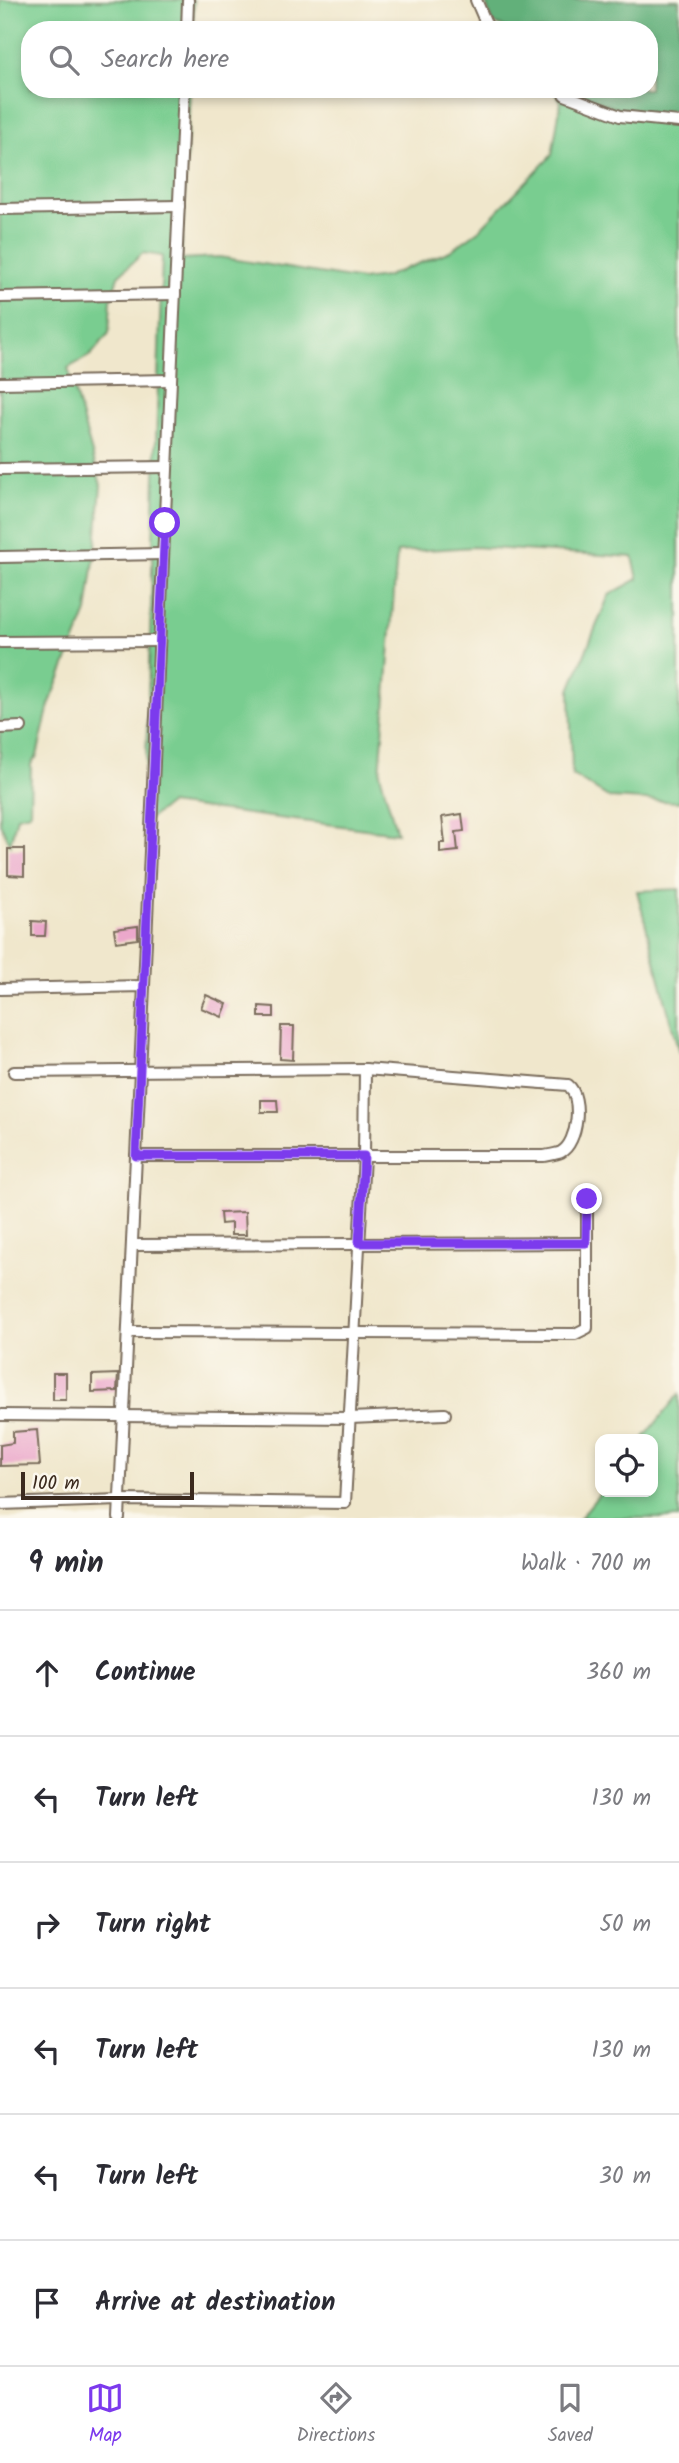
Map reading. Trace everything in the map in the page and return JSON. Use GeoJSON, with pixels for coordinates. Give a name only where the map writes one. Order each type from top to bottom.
{"type":"FeatureCollection","features":[{"type":"Feature","properties":{"kind":"street"},"geometry":{"type":"LineString","coordinates":[[187,21],[188,0]]}},
{"type":"Feature","properties":{"kind":"street"},"geometry":{"type":"LineString","coordinates":[[476,0],[485,21]]}},
{"type":"Feature","properties":{"kind":"street"},"geometry":{"type":"LineString","coordinates":[[119,1518],[184,98]]}},
{"type":"Feature","properties":{"kind":"street"},"geometry":{"type":"LineString","coordinates":[[573,98],[620,116],[679,122]]}},
{"type":"Feature","properties":{"kind":"street"},"geometry":{"type":"LineString","coordinates":[[0,209],[179,206]]}},
{"type":"Feature","properties":{"kind":"street"},"geometry":{"type":"LineString","coordinates":[[0,296],[175,294]]}},
{"type":"Feature","properties":{"kind":"street"},"geometry":{"type":"LineString","coordinates":[[0,383],[171,380]]}},
{"type":"Feature","properties":{"kind":"street"},"geometry":{"type":"LineString","coordinates":[[0,469],[167,467]]}},
{"type":"Feature","properties":{"kind":"street"},"geometry":{"type":"LineString","coordinates":[[0,557],[163,554]]}},
{"type":"Feature","properties":{"kind":"street"},"geometry":{"type":"LineString","coordinates":[[0,642],[159,641]]}},
{"type":"Feature","properties":{"kind":"street"},"geometry":{"type":"LineString","coordinates":[[0,728],[21,727]]}},
{"type":"Feature","properties":{"kind":"street"},"geometry":{"type":"LineString","coordinates":[[0,989],[144,986]]}},
{"type":"Feature","properties":{"kind":"street"},"geometry":{"type":"LineString","coordinates":[[0,1504],[120,1500],[345,1503],[364,1156],[365,1069]]}},
{"type":"Feature","properties":{"kind":"street"},"geometry":{"type":"LineString","coordinates":[[14,1072],[365,1069],[563,1084],[573,1089],[576,1105],[573,1138],[563,1152],[544,1156],[136,1156]]}},
{"type":"Feature","properties":{"kind":"street"},"geometry":{"type":"LineString","coordinates":[[128,1332],[575,1334],[587,1328],[587,1199]]}},
{"type":"Feature","properties":{"kind":"street"},"geometry":{"type":"LineString","coordinates":[[132,1245],[586,1243]]}},
{"type":"Feature","properties":{"kind":"street"},"geometry":{"type":"LineString","coordinates":[[0,1415],[349,1418],[444,1414]]}},
{"type":"Feature","properties":{"kind":"green space"},"geometry":{"type":"Polygon","coordinates":[[[0,0],[194,0],[193,21],[21,21],[21,98],[190,98],[181,259],[219,257],[362,280],[385,277],[450,251],[477,232],[552,155],[561,101],[559,98],[590,98],[621,110],[679,116],[679,802],[610,798],[572,775],[570,690],[609,595],[638,579],[633,557],[474,547],[397,552],[380,774],[397,833],[169,804],[144,823],[162,256],[143,253],[118,276],[111,300],[109,333],[91,355],[68,368],[101,485],[87,612],[49,705],[37,756],[31,764],[30,813],[17,816],[10,845],[0,823],[0,0]]]}},
{"type":"Feature","properties":{"kind":"green space"},"geometry":{"type":"Polygon","coordinates":[[[485,0],[679,0],[679,116],[621,110],[590,98],[658,98],[658,21],[491,21],[485,0]]]}},
{"type":"Feature","properties":{"kind":"green space"},"geometry":{"type":"Polygon","coordinates":[[[679,889],[679,1053],[637,891],[679,889]]]}},
{"type":"Feature","properties":{"kind":"green space"},"geometry":{"type":"Polygon","coordinates":[[[679,1394],[679,1518],[580,1518],[597,1497],[658,1497],[658,1434],[647,1434],[679,1394]]]}},
{"type":"Feature","properties":{"kind":"building"},"geometry":{"type":"Polygon","coordinates":[[[462,814],[464,831],[456,832],[458,851],[440,853],[440,843],[445,843],[442,817],[462,814]]]}},
{"type":"Feature","properties":{"kind":"building"},"geometry":{"type":"Polygon","coordinates":[[[8,849],[24,849],[24,876],[8,875],[8,849]]]}},
{"type":"Feature","properties":{"kind":"building"},"geometry":{"type":"Polygon","coordinates":[[[32,921],[46,922],[45,936],[32,936],[32,921]]]}},
{"type":"Feature","properties":{"kind":"building"},"geometry":{"type":"Polygon","coordinates":[[[138,926],[138,939],[116,942],[114,929],[138,926]]]}},
{"type":"Feature","properties":{"kind":"building"},"geometry":{"type":"Polygon","coordinates":[[[206,995],[227,1004],[222,1017],[201,1008],[206,995]]]}},
{"type":"Feature","properties":{"kind":"building"},"geometry":{"type":"Polygon","coordinates":[[[259,1006],[274,1007],[274,1017],[259,1017],[259,1006]]]}},
{"type":"Feature","properties":{"kind":"building"},"geometry":{"type":"Polygon","coordinates":[[[281,1026],[294,1026],[293,1060],[280,1059],[281,1026]]]}},
{"type":"Feature","properties":{"kind":"building"},"geometry":{"type":"Polygon","coordinates":[[[261,1100],[277,1100],[278,1112],[261,1112],[261,1100]]]}},
{"type":"Feature","properties":{"kind":"building"},"geometry":{"type":"Polygon","coordinates":[[[245,1212],[246,1235],[231,1235],[231,1223],[221,1224],[220,1213],[245,1212]]]}},
{"type":"Feature","properties":{"kind":"building"},"geometry":{"type":"Polygon","coordinates":[[[53,1373],[66,1373],[66,1400],[53,1400],[53,1373]]]}},
{"type":"Feature","properties":{"kind":"building"},"geometry":{"type":"Polygon","coordinates":[[[118,1374],[117,1391],[92,1392],[92,1375],[118,1374]]]}},
{"type":"Feature","properties":{"kind":"building"},"geometry":{"type":"Polygon","coordinates":[[[37,1430],[40,1465],[0,1466],[0,1445],[13,1443],[13,1432],[37,1430]]]}},
{"type":"Feature","properties":{"kind":"route"},"geometry":{"type":"LineString","coordinates":[[165,523],[136,1156],[364,1156],[359,1243],[586,1243],[587,1199]]}}]}
